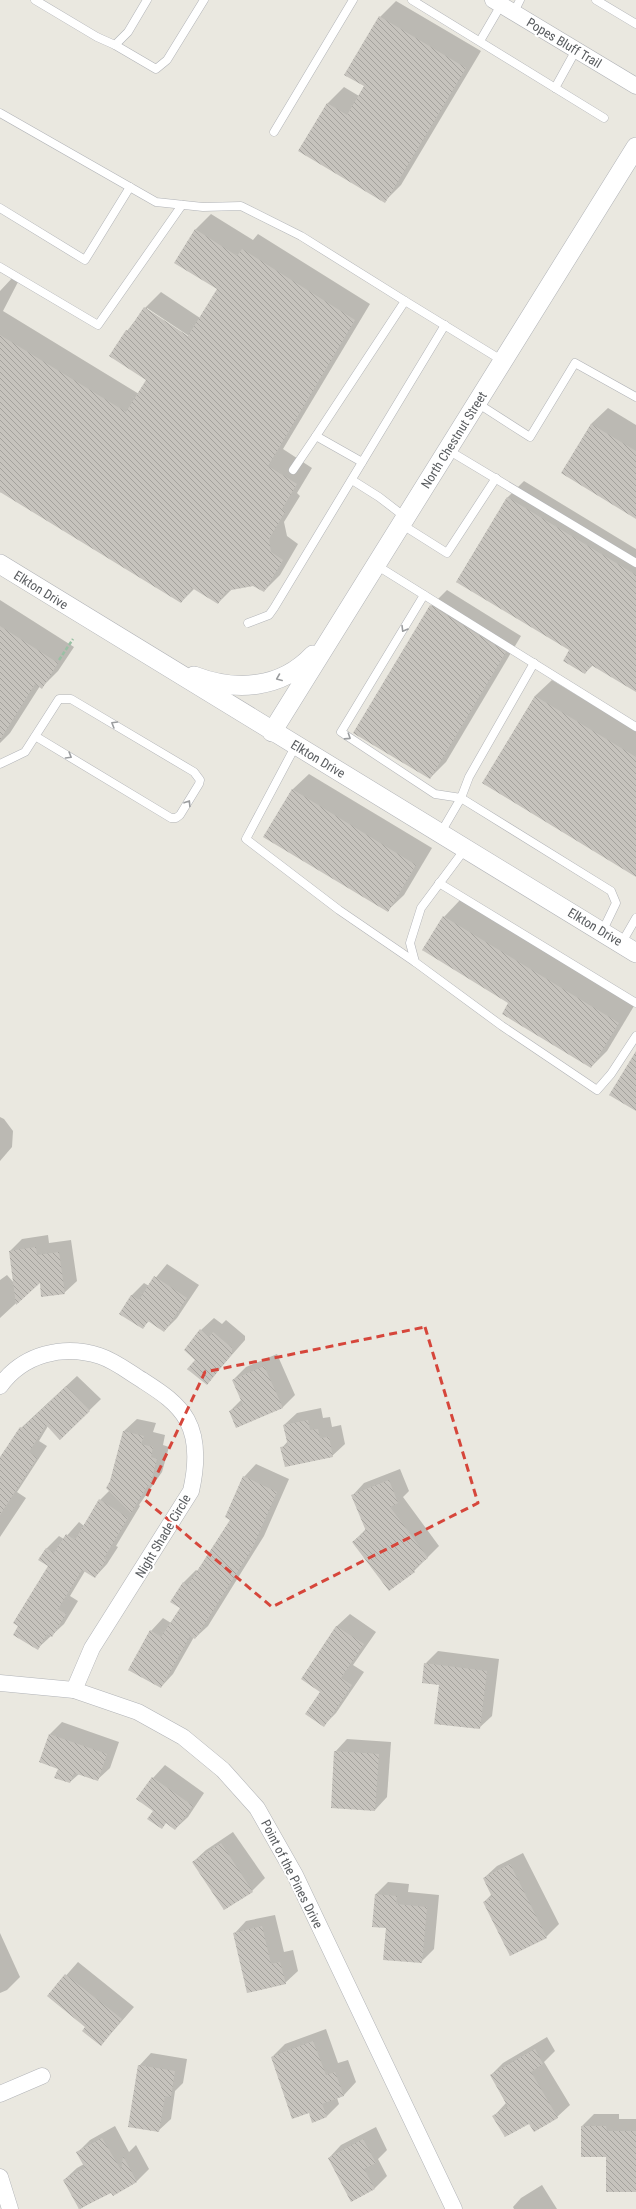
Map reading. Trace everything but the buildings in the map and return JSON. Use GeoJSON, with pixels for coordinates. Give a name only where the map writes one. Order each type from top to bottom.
{"type":"FeatureCollection","features":[{"type":"Feature","properties":{"kind":"street","name":"Popes Bluff Trail"},"geometry":{"type":"LineString","coordinates":[[507,4],[576,50],[636,86]]}},
{"type":"Feature","properties":{"kind":"street","name":"North Chestnut Street"},"geometry":{"type":"LineString","coordinates":[[272,732],[636,148]]}},
{"type":"Feature","properties":{"kind":"street","name":"Elkton Drive"},"geometry":{"type":"LineString","coordinates":[[0,564],[272,732],[296,745],[629,948]]}},
{"type":"Feature","properties":{"kind":"street"},"geometry":{"type":"LineString","coordinates":[[163,665],[206,681],[224,684],[260,685],[292,673],[305,663],[339,625]]}},
{"type":"Feature","properties":{"kind":"street","name":"Night Shade Circle"},"geometry":{"type":"LineString","coordinates":[[0,1386],[12,1372],[27,1362],[45,1354],[63,1350],[101,1356],[117,1364],[162,1394],[176,1406],[187,1421],[192,1436],[196,1455],[195,1474],[190,1492],[92,1648],[74,1690]]}},
{"type":"Feature","properties":{"kind":"street","name":"Point of the Pines Drive"},"geometry":{"type":"LineString","coordinates":[[0,1683],[74,1690],[138,1712],[183,1737],[223,1770],[257,1808],[295,1875],[454,2209]]}},
{"type":"Feature","properties":{"kind":"street"},"geometry":{"type":"LineString","coordinates":[[0,2094],[42,2076]]}},
{"type":"Feature","properties":{"kind":"street"},"geometry":{"type":"LineString","coordinates":[[0,2177],[10,2209]]}},
{"type":"Feature","properties":{"kind":"lane"},"geometry":{"type":"LineString","coordinates":[[35,0],[97,37],[115,45],[156,69],[166,60],[204,0]]}},
{"type":"Feature","properties":{"kind":"lane"},"geometry":{"type":"LineString","coordinates":[[115,45],[128,32],[147,0]]}},
{"type":"Feature","properties":{"kind":"lane"},"geometry":{"type":"LineString","coordinates":[[274,132],[353,0]]}},
{"type":"Feature","properties":{"kind":"lane"},"geometry":{"type":"LineString","coordinates":[[412,0],[604,118]]}},
{"type":"Feature","properties":{"kind":"lane"},"geometry":{"type":"LineString","coordinates":[[596,0],[636,24]]}},
{"type":"Feature","properties":{"kind":"lane"},"geometry":{"type":"LineString","coordinates":[[480,42],[507,4]]}},
{"type":"Feature","properties":{"kind":"lane"},"geometry":{"type":"LineString","coordinates":[[555,88],[576,50]]}},
{"type":"Feature","properties":{"kind":"lane"},"geometry":{"type":"LineString","coordinates":[[0,113],[156,202],[203,207],[241,206],[301,236],[503,361]]}},
{"type":"Feature","properties":{"kind":"lane"},"geometry":{"type":"LineString","coordinates":[[0,208],[85,260],[130,187]]}},
{"type":"Feature","properties":{"kind":"lane"},"geometry":{"type":"LineString","coordinates":[[0,267],[98,325],[182,205]]}},
{"type":"Feature","properties":{"kind":"lane"},"geometry":{"type":"LineString","coordinates":[[293,470],[405,301]]}},
{"type":"Feature","properties":{"kind":"lane"},"geometry":{"type":"LineString","coordinates":[[248,624],[269,615],[274,608],[445,325]]}},
{"type":"Feature","properties":{"kind":"lane"},"geometry":{"type":"LineString","coordinates":[[477,402],[530,437],[575,363],[636,397]]}},
{"type":"Feature","properties":{"kind":"lane"},"geometry":{"type":"LineString","coordinates":[[316,436],[362,462]]}},
{"type":"Feature","properties":{"kind":"lane"},"geometry":{"type":"LineString","coordinates":[[448,450],[636,563]]}},
{"type":"Feature","properties":{"kind":"lane"},"geometry":{"type":"LineString","coordinates":[[352,480],[379,496],[403,521],[446,553],[496,478]]}},
{"type":"Feature","properties":{"kind":"lane"},"geometry":{"type":"LineString","coordinates":[[376,565],[636,727]]}},
{"type":"Feature","properties":{"kind":"lane"},"geometry":{"type":"LineString","coordinates":[[424,595],[341,732],[435,794],[462,798],[611,890],[616,903],[602,932]]}},
{"type":"Feature","properties":{"kind":"lane"},"geometry":{"type":"LineString","coordinates":[[440,834],[462,798],[469,777],[534,663]]}},
{"type":"Feature","properties":{"kind":"lane"},"geometry":{"type":"LineString","coordinates":[[0,764],[25,752],[59,699],[71,699],[198,775],[199,784],[180,815],[176,818],[171,818],[36,736]]}},
{"type":"Feature","properties":{"kind":"lane"},"geometry":{"type":"LineString","coordinates":[[296,745],[246,839],[339,910],[415,962],[502,1026],[597,1090],[611,1074],[636,1036]]}},
{"type":"Feature","properties":{"kind":"lane"},"geometry":{"type":"LineString","coordinates":[[415,962],[410,943],[421,908],[465,849]]}},
{"type":"Feature","properties":{"kind":"lane"},"geometry":{"type":"LineString","coordinates":[[439,883],[636,1004]]}},
{"type":"Feature","properties":{"kind":"lane"},"geometry":{"type":"LineString","coordinates":[[629,948],[636,918]]}},
{"type":"Feature","properties":{"kind":"path"},"geometry":{"type":"LineString","coordinates":[[59,660],[73,639]]}},
{"type":"Feature","properties":{"kind":"highlighted area"},"geometry":{"type":"Polygon","coordinates":[[[425,1327],[478,1503],[272,1607],[145,1500],[205,1372],[425,1327]]]}}]}
